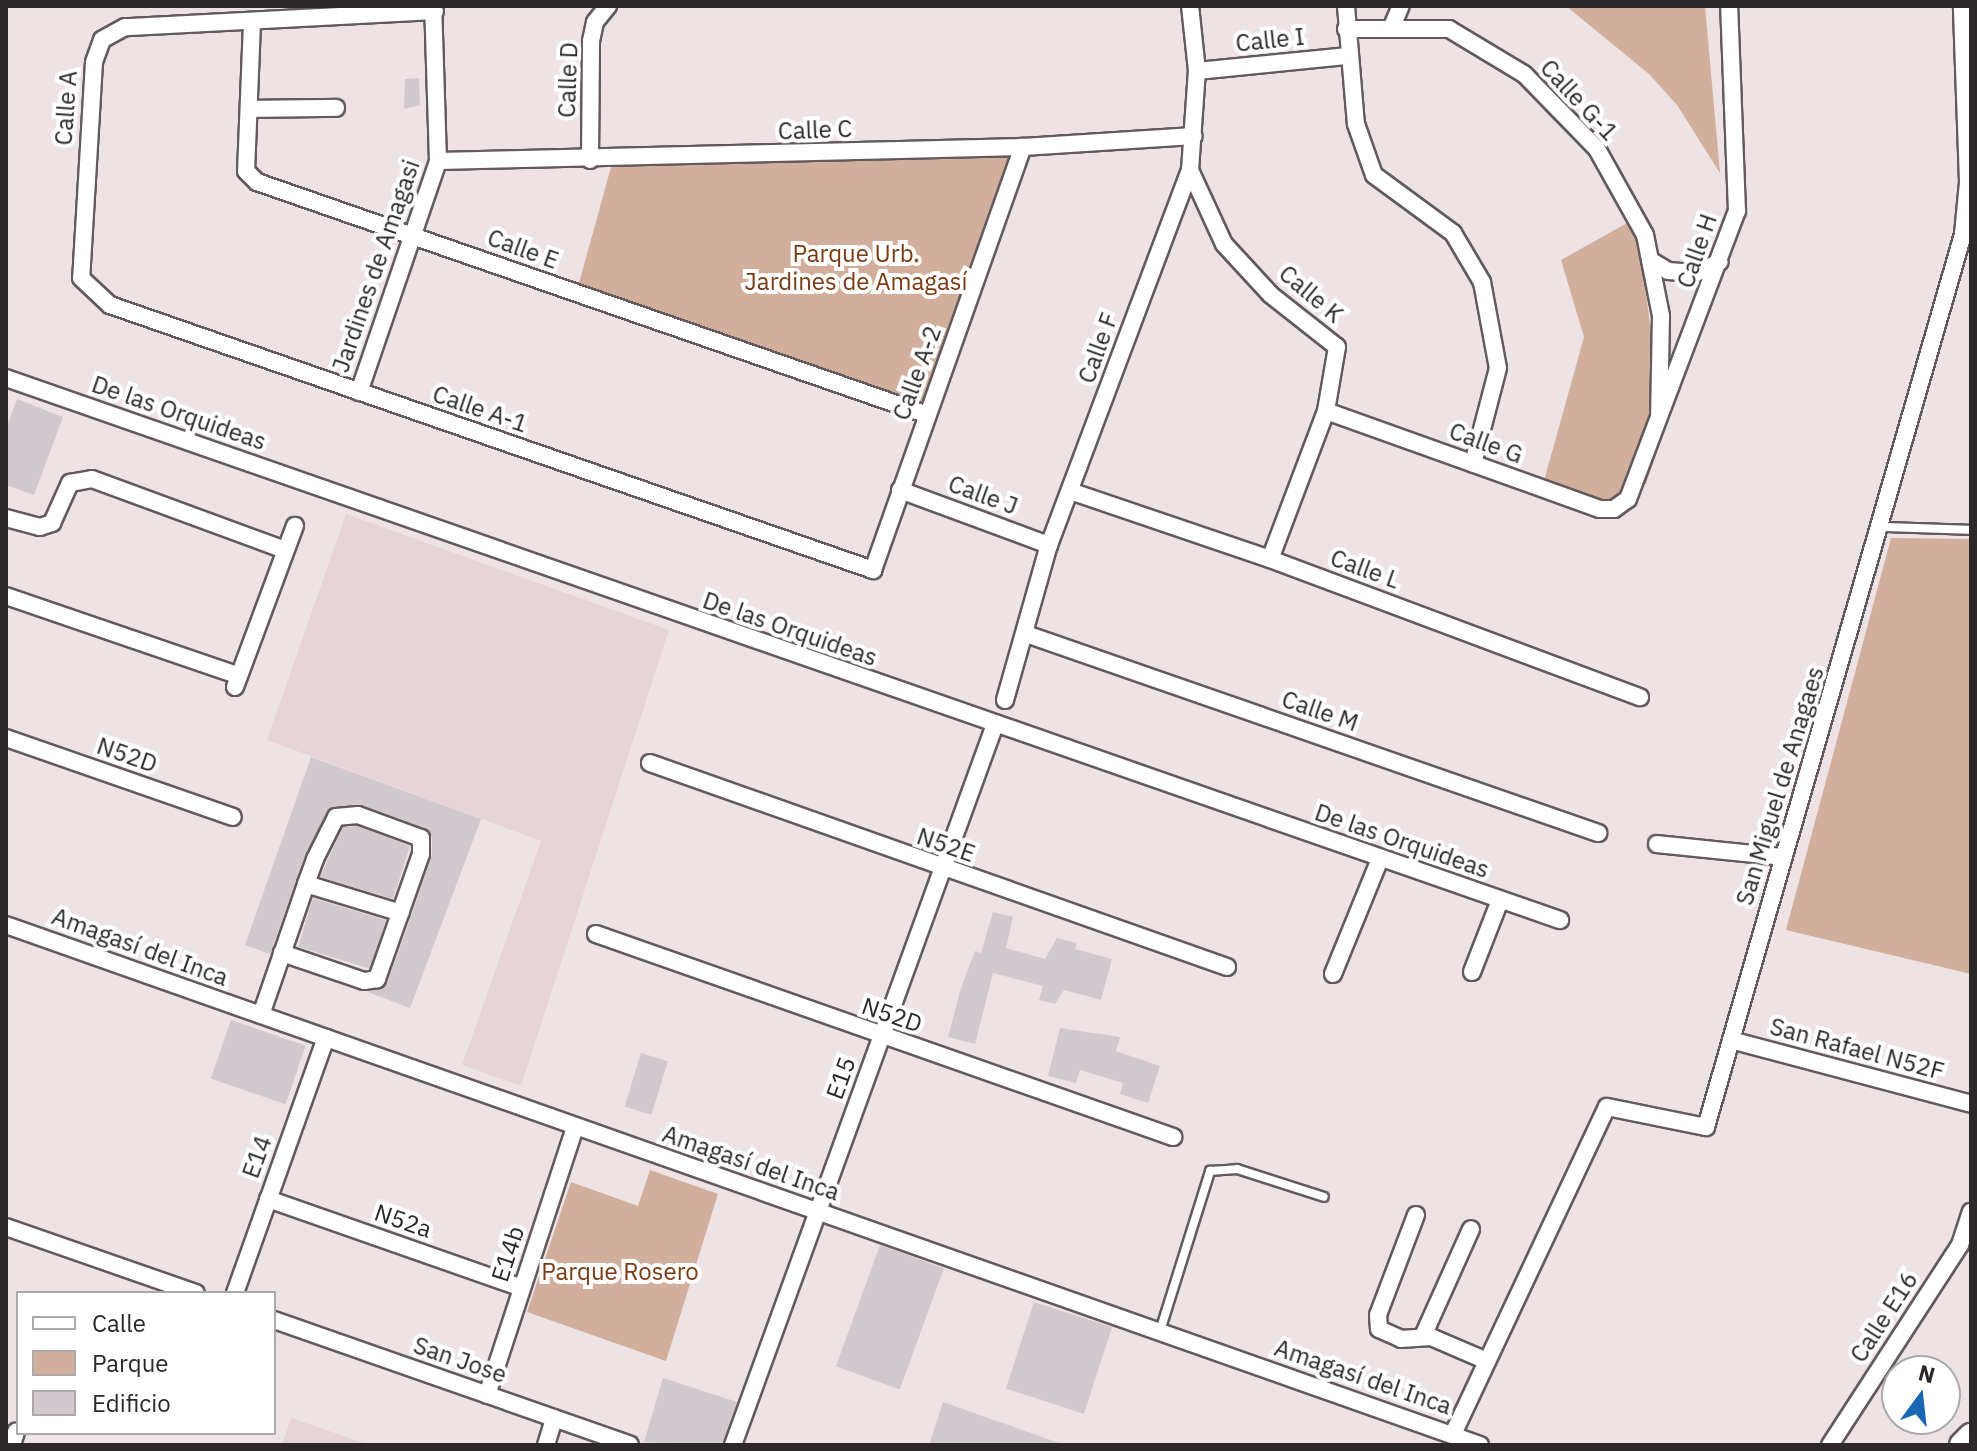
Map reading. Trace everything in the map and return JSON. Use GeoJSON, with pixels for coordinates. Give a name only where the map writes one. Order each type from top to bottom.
{"type":"FeatureCollection","features":[{"type":"Feature","properties":{"kind":"street","name":"Calle D"},"geometry":{"type":"LineString","coordinates":[[590,160],[591,41],[595,22],[608,6]]}},
{"type":"Feature","properties":{"kind":"street","name":"Calle F"},"geometry":{"type":"LineString","coordinates":[[1005,700],[1049,545],[1190,170],[1197,71],[1190,6]]}},
{"type":"Feature","properties":{"kind":"street"},"geometry":{"type":"LineString","coordinates":[[1346,6],[1356,124],[1374,175],[1453,233],[1482,282],[1498,368],[1473,464]]}},
{"type":"Feature","properties":{"kind":"street"},"geometry":{"type":"LineString","coordinates":[[1391,29],[1401,6]]}},
{"type":"Feature","properties":{"kind":"street","name":"Calle H"},"geometry":{"type":"LineString","coordinates":[[1628,499],[1658,429],[1737,211],[1729,6]]}},
{"type":"Feature","properties":{"kind":"street","name":"San Miguel de Anagaes"},"geometry":{"type":"LineString","coordinates":[[1453,1434],[1607,1107],[1706,1127],[1967,234],[1962,6]]}},
{"type":"Feature","properties":{"kind":"street","name":"Calle A"},"geometry":{"type":"LineString","coordinates":[[81,278],[94,62],[102,40],[125,27],[252,23],[435,8]]}},
{"type":"Feature","properties":{"kind":"street","name":"Jardines de Amagasi"},"geometry":{"type":"LineString","coordinates":[[359,392],[415,236],[438,161],[435,8]]}},
{"type":"Feature","properties":{"kind":"street","name":"Calle E"},"geometry":{"type":"LineString","coordinates":[[252,23],[250,177],[928,415]]}},
{"type":"Feature","properties":{"kind":"street","name":"Calle G-1"},"geometry":{"type":"LineString","coordinates":[[1346,29],[1449,29],[1524,74],[1597,149],[1645,235],[1661,316],[1658,429]]}},
{"type":"Feature","properties":{"kind":"street","name":"Calle I"},"geometry":{"type":"LineString","coordinates":[[1197,71],[1348,56]]}},
{"type":"Feature","properties":{"kind":"street"},"geometry":{"type":"LineString","coordinates":[[249,109],[336,108]]}},
{"type":"Feature","properties":{"kind":"street","name":"Calle C"},"geometry":{"type":"LineString","coordinates":[[438,161],[590,160],[1023,147],[1194,136]]}},
{"type":"Feature","properties":{"kind":"street","name":"Calle A-2"},"geometry":{"type":"LineString","coordinates":[[873,570],[1023,147]]}},
{"type":"Feature","properties":{"kind":"street","name":"Calle K"},"geometry":{"type":"LineString","coordinates":[[1190,170],[1224,244],[1271,295],[1337,347],[1326,411],[1270,559]]}},
{"type":"Feature","properties":{"kind":"street"},"geometry":{"type":"LineString","coordinates":[[1650,260],[1668,271],[1696,273],[1720,262]]}},
{"type":"Feature","properties":{"kind":"street","name":"Calle A-1"},"geometry":{"type":"LineString","coordinates":[[81,278],[110,305],[873,570]]}},
{"type":"Feature","properties":{"kind":"street","name":"De las Orquideas"},"geometry":{"type":"LineString","coordinates":[[6,378],[994,727],[1560,920]]}},
{"type":"Feature","properties":{"kind":"street","name":"Calle G"},"geometry":{"type":"LineString","coordinates":[[1326,411],[1600,509],[1614,509],[1628,499]]}},
{"type":"Feature","properties":{"kind":"street"},"geometry":{"type":"LineString","coordinates":[[6,518],[40,527],[52,523],[70,483],[92,479],[285,550]]}},
{"type":"Feature","properties":{"kind":"street","name":"Calle J"},"geometry":{"type":"LineString","coordinates":[[900,490],[1049,545]]}},
{"type":"Feature","properties":{"kind":"street","name":"Calle L"},"geometry":{"type":"LineString","coordinates":[[1070,491],[1270,559],[1640,697]]}},
{"type":"Feature","properties":{"kind":"street"},"geometry":{"type":"LineString","coordinates":[[6,596],[237,682],[295,526]]}},
{"type":"Feature","properties":{"kind":"street","name":"Calle M"},"geometry":{"type":"LineString","coordinates":[[1026,634],[1598,833]]}},
{"type":"Feature","properties":{"kind":"street","name":"E15"},"geometry":{"type":"LineString","coordinates":[[733,1445],[994,727]]}},
{"type":"Feature","properties":{"kind":"street","name":"N52D"},"geometry":{"type":"LineString","coordinates":[[6,738],[233,817]]}},
{"type":"Feature","properties":{"kind":"street","name":"N52E"},"geometry":{"type":"LineString","coordinates":[[650,763],[942,869],[1227,967]]}},
{"type":"Feature","properties":{"kind":"street"},"geometry":{"type":"LineString","coordinates":[[261,1015],[282,953],[306,884],[336,817],[358,815],[421,838],[421,854],[377,979],[364,981],[282,953]]}},
{"type":"Feature","properties":{"kind":"street"},"geometry":{"type":"LineString","coordinates":[[1657,844],[1783,857]]}},
{"type":"Feature","properties":{"kind":"street"},"geometry":{"type":"LineString","coordinates":[[1333,974],[1380,859]]}},
{"type":"Feature","properties":{"kind":"street"},"geometry":{"type":"LineString","coordinates":[[306,884],[401,913]]}},
{"type":"Feature","properties":{"kind":"street"},"geometry":{"type":"LineString","coordinates":[[1472,972],[1500,900]]}},
{"type":"Feature","properties":{"kind":"street","name":"Amagasí del Inca"},"geometry":{"type":"LineString","coordinates":[[6,925],[1480,1445]]}},
{"type":"Feature","properties":{"kind":"street","name":"N52D"},"geometry":{"type":"LineString","coordinates":[[596,934],[881,1037],[1173,1137]]}},
{"type":"Feature","properties":{"kind":"street","name":"E14"},"geometry":{"type":"LineString","coordinates":[[236,1291],[326,1038]]}},
{"type":"Feature","properties":{"kind":"street","name":"San Rafael N52F"},"geometry":{"type":"LineString","coordinates":[[1731,1040],[1971,1104]]}},
{"type":"Feature","properties":{"kind":"street","name":"E14b"},"geometry":{"type":"LineString","coordinates":[[487,1395],[575,1128]]}},
{"type":"Feature","properties":{"kind":"street","name":"N52a"},"geometry":{"type":"LineString","coordinates":[[268,1199],[522,1288]]}},
{"type":"Feature","properties":{"kind":"street","name":"Calle E16"},"geometry":{"type":"LineString","coordinates":[[1830,1445],[1960,1245],[1971,1212]]}},
{"type":"Feature","properties":{"kind":"street"},"geometry":{"type":"LineString","coordinates":[[1416,1215],[1377,1323],[1383,1334],[1401,1339],[1423,1336],[1487,1361]]}},
{"type":"Feature","properties":{"kind":"street"},"geometry":{"type":"LineString","coordinates":[[6,1227],[190,1291]]}},
{"type":"Feature","properties":{"kind":"street"},"geometry":{"type":"LineString","coordinates":[[1423,1336],[1471,1229]]}},
{"type":"Feature","properties":{"kind":"street","name":"San Jose"},"geometry":{"type":"LineString","coordinates":[[276,1321],[630,1445]]}},
{"type":"Feature","properties":{"kind":"street"},"geometry":{"type":"LineString","coordinates":[[546,1445],[554,1418]]}},
{"type":"Feature","properties":{"kind":"street"},"geometry":{"type":"LineString","coordinates":[[1962,1445],[1971,1436]]}},
{"type":"Feature","properties":{"kind":"lane"},"geometry":{"type":"LineString","coordinates":[[1882,527],[1971,530]]}},
{"type":"Feature","properties":{"kind":"lane"},"geometry":{"type":"LineString","coordinates":[[1160,1331],[1210,1171],[1220,1166],[1237,1169],[1324,1197]]}},
{"type":"Feature","properties":{"kind":"shaded area"},"geometry":{"type":"Polygon","coordinates":[[[346,514],[669,630],[521,1086],[462,1065],[541,841],[267,740],[346,514]]]}},
{"type":"Feature","properties":{"kind":"shaded area"},"geometry":{"type":"Polygon","coordinates":[[[291,1418],[370,1445],[282,1445],[291,1418]]]}},
{"type":"Feature","properties":{"kind":"green space"},"geometry":{"type":"Polygon","coordinates":[[[1566,6],[1705,6],[1720,173],[1677,105],[1649,74],[1566,6]]]}},
{"type":"Feature","properties":{"kind":"green space","name":"Parque Urb. Jardines de Amagasí"},"geometry":{"type":"Polygon","coordinates":[[[1023,147],[928,415],[576,294],[613,160],[1023,147]]]}},
{"type":"Feature","properties":{"kind":"green space"},"geometry":{"type":"Polygon","coordinates":[[[1636,218],[1664,431],[1646,484],[1603,509],[1542,488],[1584,337],[1561,260],[1636,218]]]}},
{"type":"Feature","properties":{"kind":"green space"},"geometry":{"type":"Polygon","coordinates":[[[1891,538],[1971,539],[1971,974],[1786,930],[1891,538]]]}},
{"type":"Feature","properties":{"kind":"green space","name":"Parque Rosero"},"geometry":{"type":"Polygon","coordinates":[[[650,1170],[718,1194],[666,1361],[527,1312],[571,1182],[638,1206],[650,1170]]]}},
{"type":"Feature","properties":{"kind":"building"},"geometry":{"type":"Polygon","coordinates":[[[419,78],[420,105],[404,109],[405,79],[419,78]]]}},
{"type":"Feature","properties":{"kind":"building"},"geometry":{"type":"Polygon","coordinates":[[[17,399],[63,417],[34,495],[6,485],[6,429],[17,399]]]}},
{"type":"Feature","properties":{"kind":"building"},"geometry":{"type":"Polygon","coordinates":[[[311,757],[481,819],[410,1008],[368,992],[387,983],[411,917],[432,854],[432,837],[425,828],[361,805],[330,808],[305,855],[270,954],[245,945],[311,757]]]}},
{"type":"Feature","properties":{"kind":"building"},"geometry":{"type":"Polygon","coordinates":[[[357,826],[410,846],[393,899],[320,877],[343,827],[357,826]]]}},
{"type":"Feature","properties":{"kind":"building"},"geometry":{"type":"Polygon","coordinates":[[[313,898],[386,920],[371,969],[298,947],[313,898]]]}},
{"type":"Feature","properties":{"kind":"building"},"geometry":{"type":"Polygon","coordinates":[[[993,912],[1013,917],[1006,948],[1045,959],[1057,938],[1077,943],[1075,949],[1112,959],[1101,1000],[1064,990],[1055,1004],[1039,1000],[1043,986],[993,973],[975,1044],[948,1037],[961,988],[975,951],[981,953],[993,912]]]}},
{"type":"Feature","properties":{"kind":"building"},"geometry":{"type":"Polygon","coordinates":[[[231,1020],[306,1046],[286,1104],[211,1079],[231,1020]]]}},
{"type":"Feature","properties":{"kind":"building"},"geometry":{"type":"Polygon","coordinates":[[[1060,1028],[1120,1037],[1116,1051],[1160,1066],[1148,1103],[1120,1094],[1123,1083],[1080,1070],[1076,1083],[1048,1076],[1060,1028]]]}},
{"type":"Feature","properties":{"kind":"building"},"geometry":{"type":"Polygon","coordinates":[[[641,1053],[668,1061],[651,1115],[625,1107],[641,1053]]]}},
{"type":"Feature","properties":{"kind":"building"},"geometry":{"type":"Polygon","coordinates":[[[880,1245],[944,1268],[900,1389],[836,1366],[880,1245]]]}},
{"type":"Feature","properties":{"kind":"building"},"geometry":{"type":"Polygon","coordinates":[[[1034,1302],[1112,1327],[1084,1414],[1006,1389],[1034,1302]]]}},
{"type":"Feature","properties":{"kind":"building"},"geometry":{"type":"Polygon","coordinates":[[[663,1378],[737,1402],[722,1445],[644,1442],[663,1378]]]}},
{"type":"Feature","properties":{"kind":"building"},"geometry":{"type":"Polygon","coordinates":[[[943,1402],[1059,1443],[1059,1445],[929,1445],[943,1402]]]}}]}
